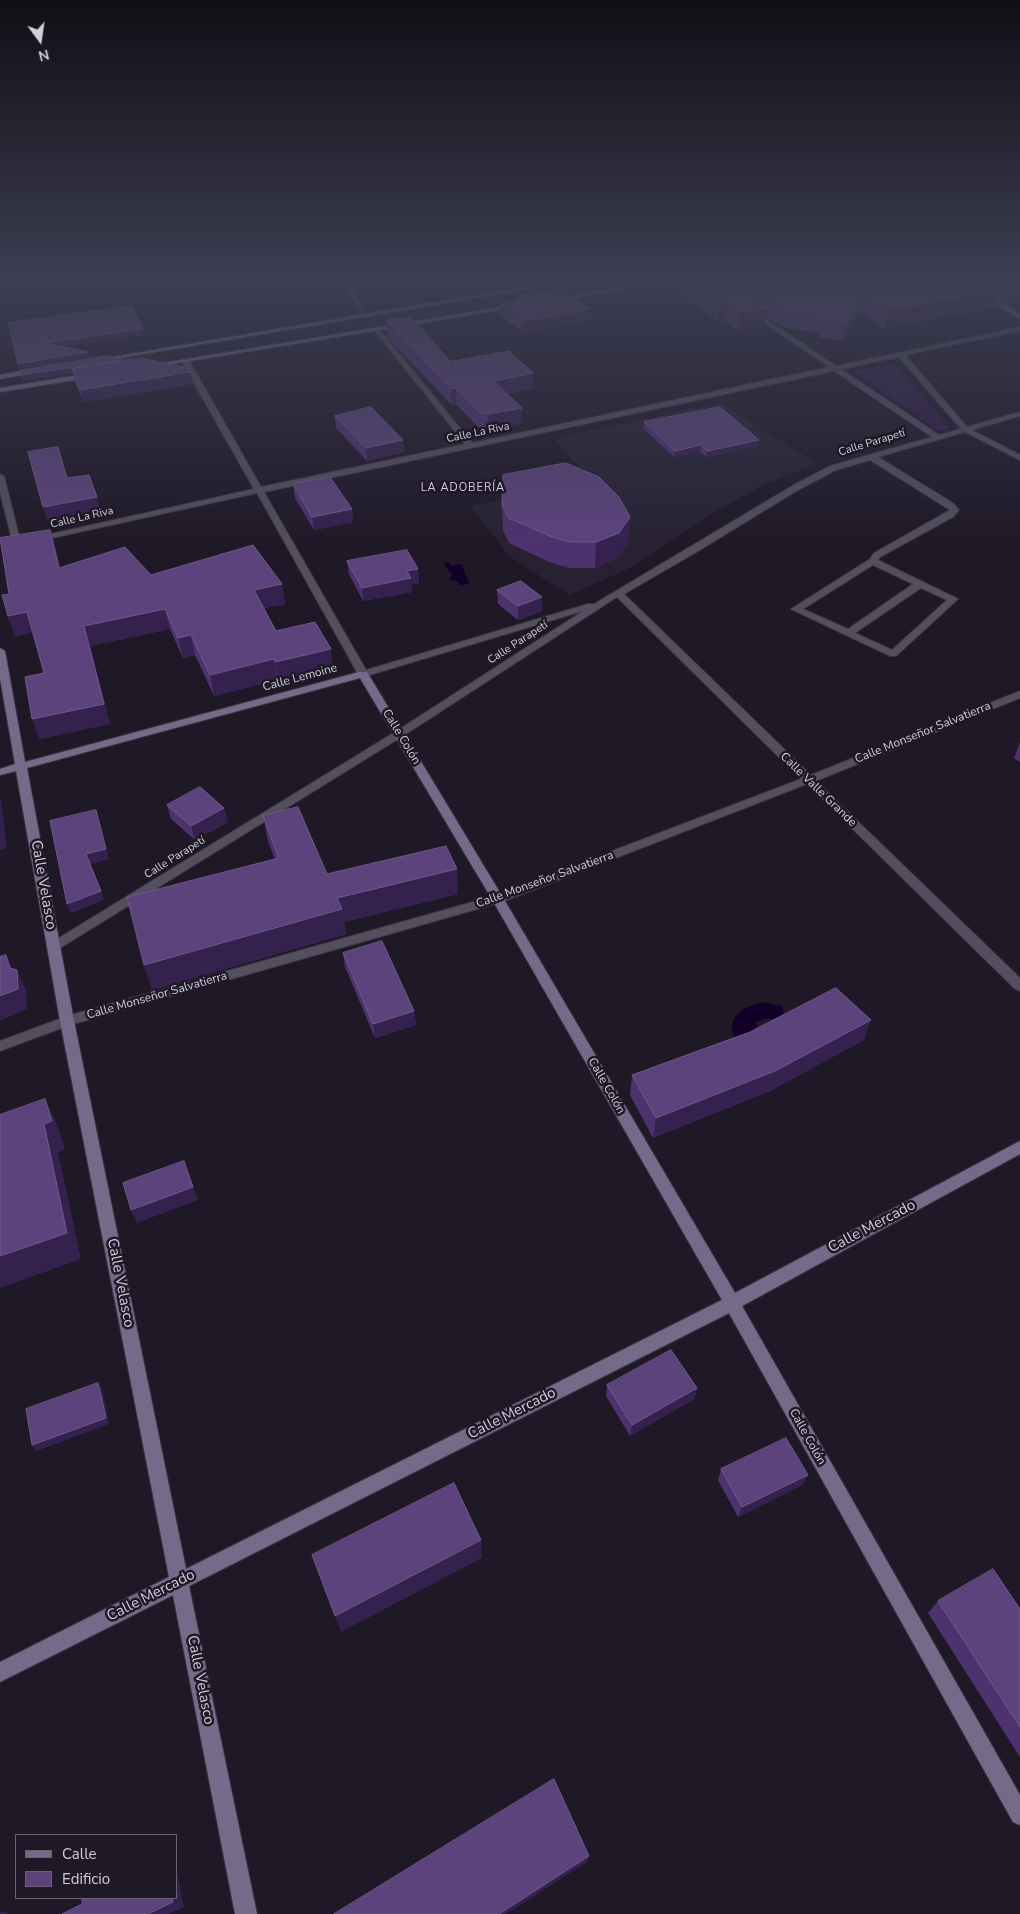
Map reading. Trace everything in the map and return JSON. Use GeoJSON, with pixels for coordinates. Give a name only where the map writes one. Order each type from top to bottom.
{"type":"FeatureCollection","features":[{"type":"Feature","properties":{"kind":"street"},"geometry":{"type":"LineString","coordinates":[[0,376],[39,370]]}},
{"type":"Feature","properties":{"kind":"street","name":"Calle Colón"},"geometry":{"type":"LineString","coordinates":[[191,370],[363,674],[498,899],[732,1303],[1020,1815]]}},
{"type":"Feature","properties":{"kind":"street"},"geometry":{"type":"LineString","coordinates":[[409,370],[470,446]]}},
{"type":"Feature","properties":{"kind":"street","name":"Calle La Riva"},"geometry":{"type":"LineString","coordinates":[[0,476],[13,545],[259,490],[830,370]]}},
{"type":"Feature","properties":{"kind":"street"},"geometry":{"type":"LineString","coordinates":[[838,370],[937,437]]}},
{"type":"Feature","properties":{"kind":"street"},"geometry":{"type":"LineString","coordinates":[[914,370],[966,430],[1020,458]]}},
{"type":"Feature","properties":{"kind":"street"},"geometry":{"type":"LineString","coordinates":[[0,390],[99,374]]}},
{"type":"Feature","properties":{"kind":"street","name":"Calle Parapetí"},"geometry":{"type":"LineString","coordinates":[[53,947],[399,734],[618,593],[692,551],[794,488],[833,468],[1020,414]]}},
{"type":"Feature","properties":{"kind":"street"},"geometry":{"type":"LineString","coordinates":[[870,456],[950,505],[955,510],[950,515],[876,555],[873,561],[796,609],[893,654],[953,599],[873,561]]}},
{"type":"Feature","properties":{"kind":"street"},"geometry":{"type":"LineString","coordinates":[[849,633],[920,584]]}},
{"type":"Feature","properties":{"kind":"street","name":"Calle Valle Grande"},"geometry":{"type":"LineString","coordinates":[[618,593],[1020,986]]}},
{"type":"Feature","properties":{"kind":"street","name":"Calle Lemoine"},"geometry":{"type":"LineString","coordinates":[[0,772],[363,674],[605,602]]}},
{"type":"Feature","properties":{"kind":"street","name":"Calle Velasco"},"geometry":{"type":"LineString","coordinates":[[0,651],[67,1021],[246,1914]]}},
{"type":"Feature","properties":{"kind":"street","name":"Calle Monseñor Salvatierra"},"geometry":{"type":"LineString","coordinates":[[0,1046],[67,1021],[498,899],[808,780],[1020,694]]}},
{"type":"Feature","properties":{"kind":"street","name":"Calle Mercado"},"geometry":{"type":"LineString","coordinates":[[0,1672],[732,1303],[1020,1147]]}},
{"type":"Feature","properties":{"kind":"shaded area"},"geometry":{"type":"Polygon","coordinates":[[[900,370],[950,428],[947,432],[937,430],[853,371],[900,370]]]}},
{"type":"Feature","properties":{"kind":"shaded area"},"geometry":{"type":"Polygon","coordinates":[[[720,403],[817,463],[766,484],[712,513],[632,567],[569,595],[509,556],[471,506],[593,481],[553,439],[720,403]]]}},
{"type":"Feature","properties":{"kind":"shaded area"},"geometry":{"type":"Polygon","coordinates":[[[449,562],[451,566],[461,564],[470,584],[460,585],[457,581],[448,579],[452,576],[444,563],[449,562]]]}},
{"type":"Feature","properties":{"kind":"shaded area"},"geometry":{"type":"Polygon","coordinates":[[[762,1002],[782,1006],[784,1013],[782,1019],[765,1019],[756,1022],[758,1034],[737,1041],[733,1033],[733,1020],[748,1007],[762,1002]]]}},
{"type":"Feature","properties":{"kind":"building"},"geometry":{"type":"Polygon","coordinates":[[[24,370],[53,370],[21,375],[20,371],[24,370]]]}},
{"type":"Feature","properties":{"kind":"building"},"geometry":{"type":"Polygon","coordinates":[[[73,370],[189,370],[190,372],[80,390],[73,370]]]}},
{"type":"Feature","properties":{"kind":"building"},"geometry":{"type":"Polygon","coordinates":[[[433,370],[530,370],[533,373],[494,381],[522,408],[488,414],[480,413],[456,388],[451,389],[433,370]]]}},
{"type":"Feature","properties":{"kind":"building"},"geometry":{"type":"Polygon","coordinates":[[[371,407],[403,440],[366,448],[335,416],[371,407]]]}},
{"type":"Feature","properties":{"kind":"building"},"geometry":{"type":"Polygon","coordinates":[[[720,407],[759,440],[707,451],[701,445],[675,451],[644,422],[720,407]]]}},
{"type":"Feature","properties":{"kind":"building"},"geometry":{"type":"Polygon","coordinates":[[[58,447],[67,478],[89,475],[97,497],[43,507],[28,452],[58,447]]]}},
{"type":"Feature","properties":{"kind":"building"},"geometry":{"type":"Polygon","coordinates":[[[566,463],[599,477],[619,497],[630,517],[619,533],[596,542],[570,542],[550,536],[509,518],[502,505],[503,475],[566,463]]]}},
{"type":"Feature","properties":{"kind":"building"},"geometry":{"type":"Polygon","coordinates":[[[330,477],[352,509],[312,517],[293,484],[330,477]]]}},
{"type":"Feature","properties":{"kind":"building"},"geometry":{"type":"Polygon","coordinates":[[[50,530],[59,568],[125,547],[151,575],[253,545],[282,584],[254,590],[276,631],[315,622],[331,649],[275,662],[274,659],[210,675],[191,635],[178,638],[165,609],[84,626],[104,704],[32,719],[25,677],[44,673],[27,612],[8,616],[2,595],[9,594],[0,538],[50,530]]]}},
{"type":"Feature","properties":{"kind":"building"},"geometry":{"type":"Polygon","coordinates":[[[407,550],[418,569],[407,571],[411,578],[362,588],[347,561],[407,550]]]}},
{"type":"Feature","properties":{"kind":"building"},"geometry":{"type":"Polygon","coordinates":[[[521,581],[542,597],[518,606],[497,590],[521,581]]]}},
{"type":"Feature","properties":{"kind":"building"},"geometry":{"type":"Polygon","coordinates":[[[200,787],[224,808],[191,826],[167,805],[200,787]]]}},
{"type":"Feature","properties":{"kind":"building"},"geometry":{"type":"Polygon","coordinates":[[[298,807],[327,874],[446,846],[457,869],[337,898],[342,909],[144,965],[127,897],[279,858],[263,816],[298,807]]]}},
{"type":"Feature","properties":{"kind":"building"},"geometry":{"type":"Polygon","coordinates":[[[96,810],[106,849],[86,854],[101,891],[67,904],[50,821],[96,810]]]}},
{"type":"Feature","properties":{"kind":"building"},"geometry":{"type":"Polygon","coordinates":[[[382,941],[414,1011],[373,1024],[343,953],[382,941]]]}},
{"type":"Feature","properties":{"kind":"building"},"geometry":{"type":"Polygon","coordinates":[[[6,955],[10,968],[17,970],[18,989],[0,996],[0,957],[6,955]]]}},
{"type":"Feature","properties":{"kind":"building"},"geometry":{"type":"Polygon","coordinates":[[[836,988],[871,1020],[775,1071],[656,1118],[632,1075],[750,1032],[836,988]]]}},
{"type":"Feature","properties":{"kind":"building"},"geometry":{"type":"Polygon","coordinates":[[[45,1099],[52,1121],[44,1124],[67,1233],[0,1256],[0,1115],[45,1099]]]}},
{"type":"Feature","properties":{"kind":"building"},"geometry":{"type":"Polygon","coordinates":[[[184,1161],[193,1187],[131,1210],[123,1183],[184,1161]]]}},
{"type":"Feature","properties":{"kind":"building"},"geometry":{"type":"Polygon","coordinates":[[[671,1350],[697,1388],[632,1425],[607,1385],[671,1350]]]}},
{"type":"Feature","properties":{"kind":"building"},"geometry":{"type":"Polygon","coordinates":[[[98,1383],[106,1418],[32,1445],[26,1409],[98,1383]]]}},
{"type":"Feature","properties":{"kind":"building"},"geometry":{"type":"Polygon","coordinates":[[[786,1438],[808,1475],[742,1507],[721,1469],[786,1438]]]}},
{"type":"Feature","properties":{"kind":"building"},"geometry":{"type":"Polygon","coordinates":[[[454,1483],[481,1540],[335,1616],[312,1555],[454,1483]]]}},
{"type":"Feature","properties":{"kind":"building"},"geometry":{"type":"Polygon","coordinates":[[[993,1569],[1020,1609],[1020,1727],[938,1601],[993,1569]]]}},
{"type":"Feature","properties":{"kind":"building"},"geometry":{"type":"Polygon","coordinates":[[[554,1779],[589,1856],[499,1914],[334,1914],[554,1779]]]}},
{"type":"Feature","properties":{"kind":"building"},"geometry":{"type":"Polygon","coordinates":[[[82,1899],[172,1899],[173,1902],[148,1914],[62,1914],[82,1904],[82,1899]]]}},
{"type":"Feature","properties":{"kind":"district","name":"LA ADOBERÍA"},"geometry":{"type":"Point","coordinates":[463,488]}}]}
